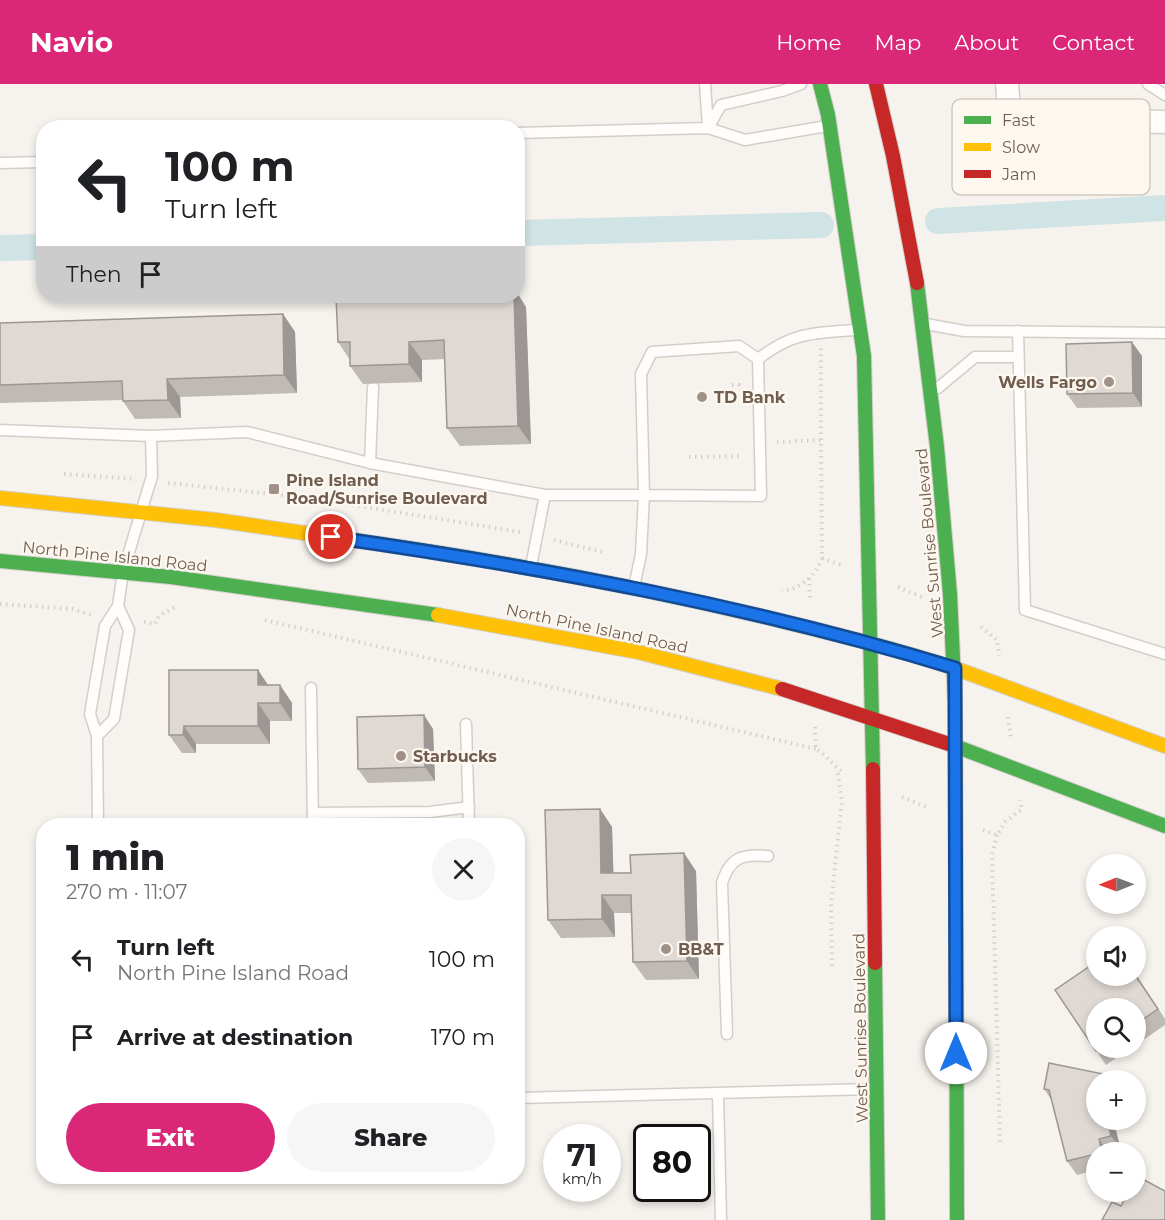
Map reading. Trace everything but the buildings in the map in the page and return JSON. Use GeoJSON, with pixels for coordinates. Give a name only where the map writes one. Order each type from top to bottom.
{"type":"FeatureCollection","features":[{"type":"Feature","properties":{"kind":"main road","name":"West Sunrise Boulevard"},"geometry":{"type":"LineString","coordinates":[[820,84],[830,125],[864,356],[872,642],[878,1220]]}},
{"type":"Feature","properties":{"kind":"main road","name":"West Sunrise Boulevard"},"geometry":{"type":"LineString","coordinates":[[876,84],[897,164],[924,323],[933,393],[955,668],[957,1220]]}},
{"type":"Feature","properties":{"kind":"main road"},"geometry":{"type":"LineString","coordinates":[[0,498],[216,520],[445,553],[766,616],[872,642],[955,668],[1165,746]]}},
{"type":"Feature","properties":{"kind":"main road","name":"North Pine Island Road"},"geometry":{"type":"LineString","coordinates":[[0,561],[252,587],[486,621],[711,670],[814,699],[955,748],[1165,826]]}},
{"type":"Feature","properties":{"kind":"street"},"geometry":{"type":"LineString","coordinates":[[1007,84],[1008,99]]}},
{"type":"Feature","properties":{"kind":"street"},"geometry":{"type":"LineString","coordinates":[[1150,122],[1165,123]]}},
{"type":"Feature","properties":{"kind":"lane"},"geometry":{"type":"LineString","coordinates":[[705,84],[708,128]]}},
{"type":"Feature","properties":{"kind":"lane"},"geometry":{"type":"LineString","coordinates":[[708,128],[721,105],[801,84]]}},
{"type":"Feature","properties":{"kind":"lane"},"geometry":{"type":"LineString","coordinates":[[1148,84],[1165,95]]}},
{"type":"Feature","properties":{"kind":"lane"},"geometry":{"type":"LineString","coordinates":[[525,132],[708,128],[745,140],[830,125]]}},
{"type":"Feature","properties":{"kind":"lane"},"geometry":{"type":"LineString","coordinates":[[0,163],[36,162]]}},
{"type":"Feature","properties":{"kind":"lane"},"geometry":{"type":"LineString","coordinates":[[924,323],[964,331],[1165,333]]}},
{"type":"Feature","properties":{"kind":"lane"},"geometry":{"type":"LineString","coordinates":[[758,359],[779,342],[809,333],[861,330]]}},
{"type":"Feature","properties":{"kind":"lane"},"geometry":{"type":"LineString","coordinates":[[1018,331],[1025,610],[1165,654]]}},
{"type":"Feature","properties":{"kind":"lane"},"geometry":{"type":"LineString","coordinates":[[634,589],[640,561],[644,495],[641,374],[652,352],[740,346],[758,359]]}},
{"type":"Feature","properties":{"kind":"lane"},"geometry":{"type":"LineString","coordinates":[[933,393],[975,357],[1017,357]]}},
{"type":"Feature","properties":{"kind":"lane"},"geometry":{"type":"LineString","coordinates":[[0,430],[151,436],[247,432],[370,463],[545,495],[761,496],[758,359]]}},
{"type":"Feature","properties":{"kind":"lane"},"geometry":{"type":"LineString","coordinates":[[370,463],[373,387]]}},
{"type":"Feature","properties":{"kind":"lane"},"geometry":{"type":"LineString","coordinates":[[98,818],[97,736],[90,714],[105,626],[118,606],[123,572],[151,481],[151,436]]}},
{"type":"Feature","properties":{"kind":"lane"},"geometry":{"type":"LineString","coordinates":[[531,569],[545,495]]}},
{"type":"Feature","properties":{"kind":"lane"},"geometry":{"type":"LineString","coordinates":[[97,736],[114,719],[129,630],[118,606]]}},
{"type":"Feature","properties":{"kind":"lane"},"geometry":{"type":"LineString","coordinates":[[311,688],[313,818]]}},
{"type":"Feature","properties":{"kind":"lane"},"geometry":{"type":"LineString","coordinates":[[466,724],[469,818]]}},
{"type":"Feature","properties":{"kind":"lane"},"geometry":{"type":"LineString","coordinates":[[313,813],[430,812],[469,807]]}},
{"type":"Feature","properties":{"kind":"lane"},"geometry":{"type":"LineString","coordinates":[[727,1034],[722,883],[727,868],[733,861],[752,854],[768,856]]}},
{"type":"Feature","properties":{"kind":"lane"},"geometry":{"type":"LineString","coordinates":[[525,1098],[877,1089]]}},
{"type":"Feature","properties":{"kind":"lane"},"geometry":{"type":"LineString","coordinates":[[718,1094],[721,1220]]}},
{"type":"Feature","properties":{"kind":"path"},"geometry":{"type":"LineString","coordinates":[[780,592],[792,590],[806,582],[815,572],[822,558],[822,332]]}},
{"type":"Feature","properties":{"kind":"path"},"geometry":{"type":"LineString","coordinates":[[732,386],[739,385]]}},
{"type":"Feature","properties":{"kind":"path"},"geometry":{"type":"LineString","coordinates":[[689,458],[741,456],[740,444],[821,440]]}},
{"type":"Feature","properties":{"kind":"path"},"geometry":{"type":"LineString","coordinates":[[60,474],[310,498],[537,536],[640,561]]}},
{"type":"Feature","properties":{"kind":"path"},"geometry":{"type":"LineString","coordinates":[[0,604],[72,609],[83,614],[111,617]]}},
{"type":"Feature","properties":{"kind":"path"},"geometry":{"type":"LineString","coordinates":[[124,619],[154,624],[169,609],[187,608]]}},
{"type":"Feature","properties":{"kind":"path"},"geometry":{"type":"LineString","coordinates":[[255,617],[434,657],[816,749]]}},
{"type":"Feature","properties":{"kind":"path"},"geometry":{"type":"LineString","coordinates":[[832,966],[831,904],[842,800],[837,770]]}},
{"type":"Feature","properties":{"kind":"path"},"geometry":{"type":"LineString","coordinates":[[997,835],[992,854],[1000,1143]]}},
{"type":"Feature","properties":{"kind":"waterway"},"geometry":{"type":"LineString","coordinates":[[938,221],[1165,208]]}},
{"type":"Feature","properties":{"kind":"waterway"},"geometry":{"type":"LineString","coordinates":[[525,233],[821,225]]}},
{"type":"Feature","properties":{"kind":"waterway"},"geometry":{"type":"LineString","coordinates":[[0,248],[36,247]]}},
{"type":"Feature","properties":{"kind":"traffic: fast"},"geometry":{"type":"LineString","coordinates":[[820,84],[828,115],[864,356],[873,769]]}},
{"type":"Feature","properties":{"kind":"traffic: fast"},"geometry":{"type":"LineString","coordinates":[[917,283],[937,447],[950,594],[955,702]]}},
{"type":"Feature","properties":{"kind":"traffic: fast"},"geometry":{"type":"LineString","coordinates":[[345,539],[507,564],[667,595],[843,636],[957,669]]}},
{"type":"Feature","properties":{"kind":"traffic: fast"},"geometry":{"type":"LineString","coordinates":[[0,561],[171,577],[438,615]]}},
{"type":"Feature","properties":{"kind":"traffic: fast"},"geometry":{"type":"LineString","coordinates":[[955,746],[1165,826]]}},
{"type":"Feature","properties":{"kind":"traffic: fast"},"geometry":{"type":"LineString","coordinates":[[956,903],[957,1220]]}},
{"type":"Feature","properties":{"kind":"traffic: fast"},"geometry":{"type":"LineString","coordinates":[[875,963],[878,1220]]}},
{"type":"Feature","properties":{"kind":"traffic: slow"},"geometry":{"type":"LineString","coordinates":[[0,498],[216,520],[345,539]]}},
{"type":"Feature","properties":{"kind":"traffic: slow"},"geometry":{"type":"LineString","coordinates":[[438,615],[638,652],[782,689]]}},
{"type":"Feature","properties":{"kind":"traffic: slow"},"geometry":{"type":"LineString","coordinates":[[957,669],[1165,746]]}},
{"type":"Feature","properties":{"kind":"traffic: slow"},"geometry":{"type":"LineString","coordinates":[[955,702],[956,903]]}},
{"type":"Feature","properties":{"kind":"traffic: jam"},"geometry":{"type":"LineString","coordinates":[[876,84],[893,156],[917,283]]}},
{"type":"Feature","properties":{"kind":"traffic: jam"},"geometry":{"type":"LineString","coordinates":[[782,689],[955,746]]}},
{"type":"Feature","properties":{"kind":"traffic: jam"},"geometry":{"type":"LineString","coordinates":[[873,769],[875,963]]}},
{"type":"Feature","properties":{"kind":"place","name":"Wells Fargo"},"geometry":{"type":"Point","coordinates":[1109,382]}},
{"type":"Feature","properties":{"kind":"place","name":"TD Bank"},"geometry":{"type":"Point","coordinates":[702,397]}},
{"type":"Feature","properties":{"kind":"place","name":"Pine Island Road/Sunrise Boulevard"},"geometry":{"type":"Point","coordinates":[274,489]}},
{"type":"Feature","properties":{"kind":"place","name":"Starbucks"},"geometry":{"type":"Point","coordinates":[401,756]}},
{"type":"Feature","properties":{"kind":"place","name":"BB&T"},"geometry":{"type":"Point","coordinates":[666,949]}},
{"type":"Feature","properties":{"kind":"route"},"geometry":{"type":"LineString","coordinates":[[331,537],[445,553],[684,598],[872,642],[955,668],[956,1053]]}}]}
